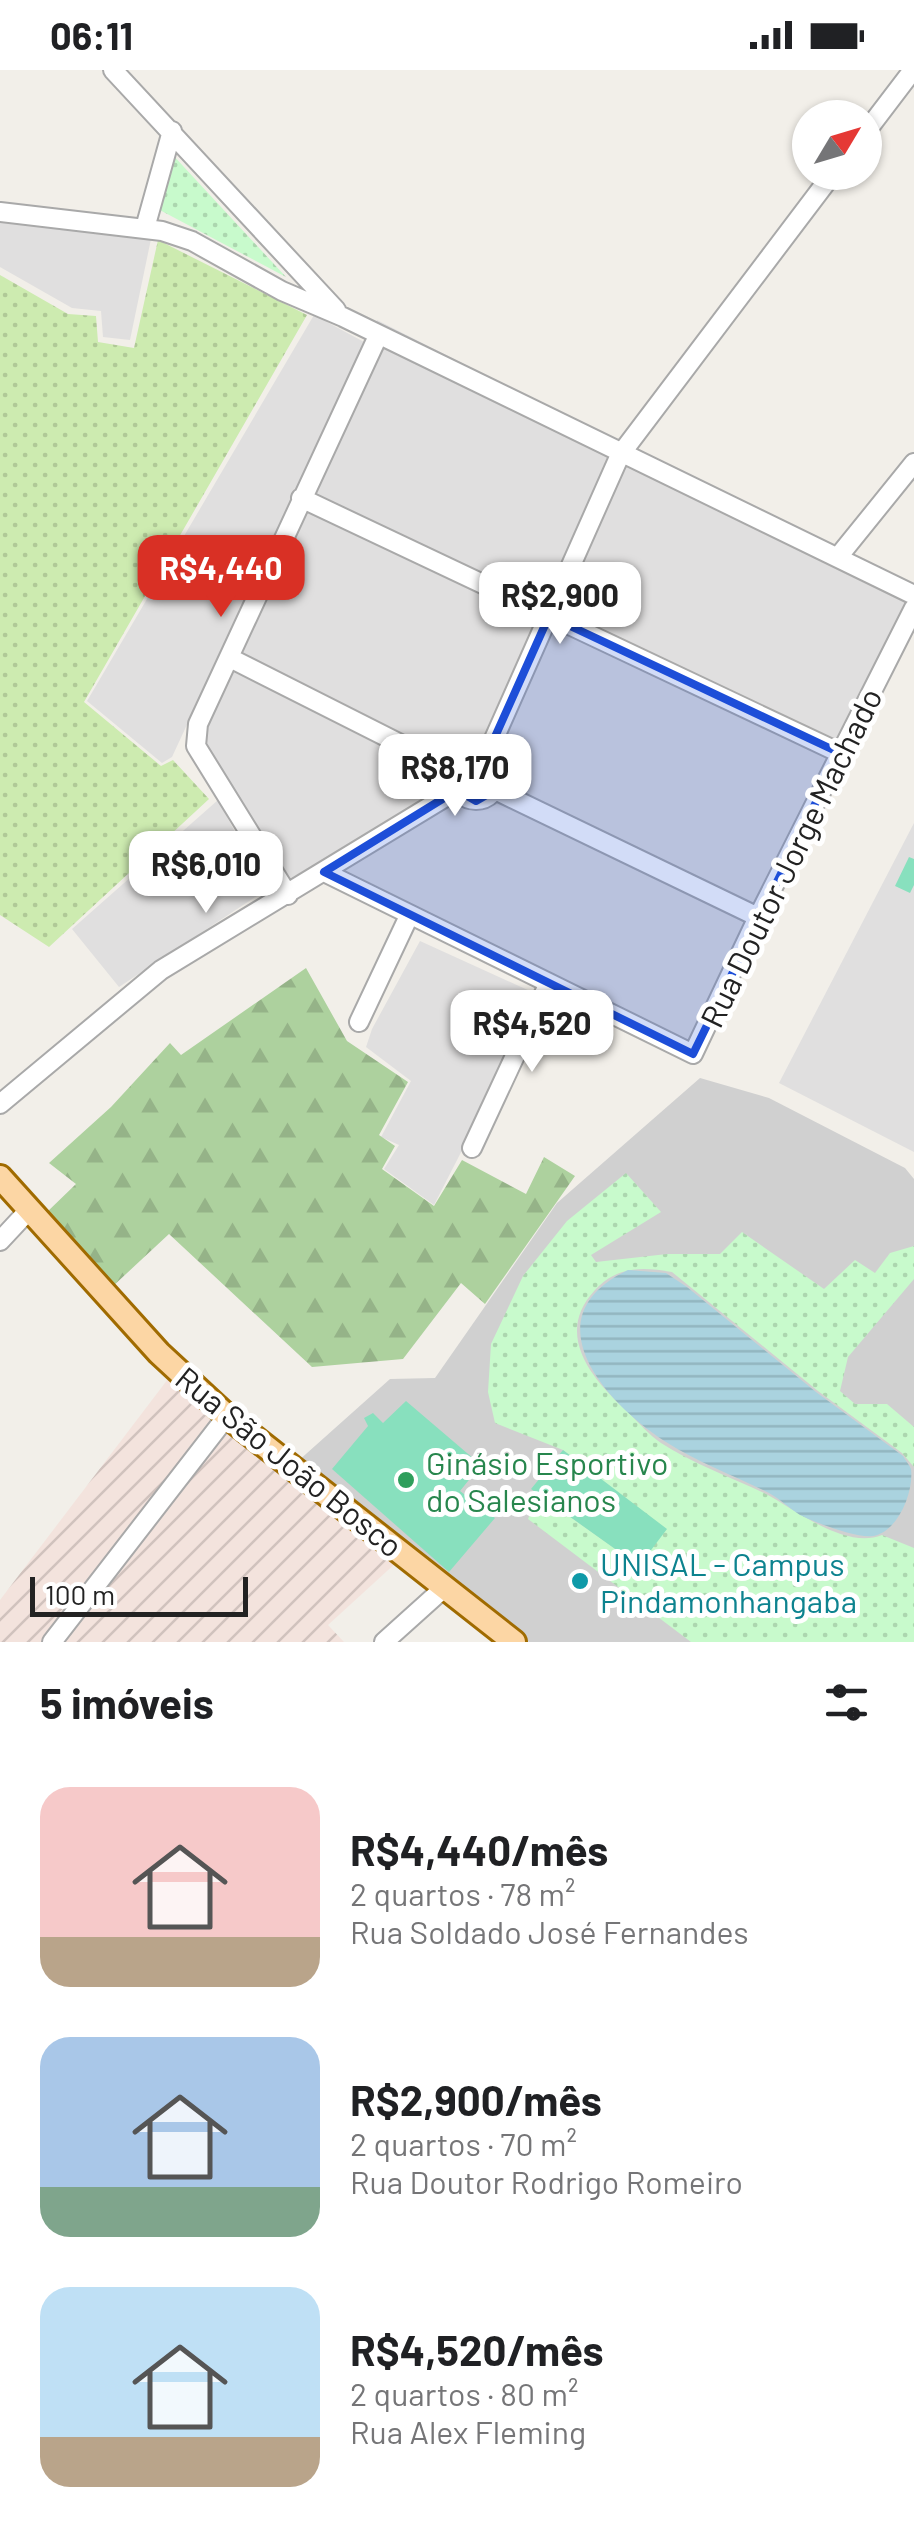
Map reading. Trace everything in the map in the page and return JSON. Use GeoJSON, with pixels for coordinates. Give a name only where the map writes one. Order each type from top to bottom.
{"type":"FeatureCollection","features":[{"type":"Feature","properties":{"kind":"main road","name":"Rua São João Bosco"},"geometry":{"type":"LineString","coordinates":[[0,1176],[160,1353],[227,1416],[514,1642]]}},
{"type":"Feature","properties":{"kind":"street"},"geometry":{"type":"LineString","coordinates":[[113,70],[343,318]]}},
{"type":"Feature","properties":{"kind":"street"},"geometry":{"type":"LineString","coordinates":[[882,110],[913,70]]}},
{"type":"Feature","properties":{"kind":"street"},"geometry":{"type":"LineString","coordinates":[[145,228],[172,131]]}},
{"type":"Feature","properties":{"kind":"street"},"geometry":{"type":"LineString","coordinates":[[486,758],[620,454],[820,190]]}},
{"type":"Feature","properties":{"kind":"street"},"geometry":{"type":"LineString","coordinates":[[0,212],[145,228],[192,241],[282,292],[914,595]]}},
{"type":"Feature","properties":{"kind":"street"},"geometry":{"type":"LineString","coordinates":[[282,292],[300,273]]}},
{"type":"Feature","properties":{"kind":"street"},"geometry":{"type":"LineString","coordinates":[[288,894],[196,746],[198,724],[378,336]]}},
{"type":"Feature","properties":{"kind":"street"},"geometry":{"type":"LineString","coordinates":[[838,557],[914,463]]}},
{"type":"Feature","properties":{"kind":"street"},"geometry":{"type":"LineString","coordinates":[[301,498],[840,753]]}},
{"type":"Feature","properties":{"kind":"street","name":"Rua Doutor Jorge Machado"},"geometry":{"type":"LineString","coordinates":[[549,983],[693,1054],[758,916],[914,608]]}},
{"type":"Feature","properties":{"kind":"street"},"geometry":{"type":"LineString","coordinates":[[0,1104],[161,970],[324,872],[455,780],[461,760],[473,755],[486,758],[495,766],[495,790],[476,801],[465,798],[455,780],[230,658]]}},
{"type":"Feature","properties":{"kind":"street"},"geometry":{"type":"LineString","coordinates":[[495,790],[758,916]]}},
{"type":"Feature","properties":{"kind":"street"},"geometry":{"type":"LineString","coordinates":[[324,872],[549,983],[472,1148]]}},
{"type":"Feature","properties":{"kind":"street"},"geometry":{"type":"LineString","coordinates":[[359,1022],[409,916]]}},
{"type":"Feature","properties":{"kind":"street"},"geometry":{"type":"LineString","coordinates":[[0,1241],[28,1211]]}},
{"type":"Feature","properties":{"kind":"street"},"geometry":{"type":"LineString","coordinates":[[52,1642],[227,1416]]}},
{"type":"Feature","properties":{"kind":"street"},"geometry":{"type":"LineString","coordinates":[[384,1642],[444,1588]]}},
{"type":"Feature","properties":{"kind":"highlighted area"},"geometry":{"type":"Polygon","coordinates":[[[549,616],[840,753],[693,1054],[324,872],[457,790],[476,801],[495,790],[495,766],[486,757],[549,616]]]}},
{"type":"Feature","properties":{"kind":"shaded area"},"geometry":{"type":"Polygon","coordinates":[[[0,222],[151,239],[130,340],[103,337],[101,311],[72,308],[0,267],[0,222]]]}},
{"type":"Feature","properties":{"kind":"shaded area"},"geometry":{"type":"Polygon","coordinates":[[[314,315],[364,342],[172,757],[162,763],[87,701],[314,315]]]}},
{"type":"Feature","properties":{"kind":"shaded area"},"geometry":{"type":"Polygon","coordinates":[[[377,320],[914,593],[692,1047],[323,867],[411,813],[272,888],[189,748],[194,719],[377,320]],[[474,746],[447,758],[442,769],[446,794],[470,811],[490,807],[504,792],[502,763],[489,749],[474,746]]]}},
{"type":"Feature","properties":{"kind":"shaded area"},"geometry":{"type":"Polygon","coordinates":[[[218,800],[266,890],[119,987],[72,929],[218,800]]]}},
{"type":"Feature","properties":{"kind":"shaded area"},"geometry":{"type":"Polygon","coordinates":[[[914,823],[914,1152],[779,1083],[914,823]]]}},
{"type":"Feature","properties":{"kind":"shaded area"},"geometry":{"type":"Polygon","coordinates":[[[420,941],[541,996],[434,1205],[384,1169],[399,1145],[381,1137],[411,1081],[366,1047],[420,941]]]}},
{"type":"Feature","properties":{"kind":"shaded area"},"geometry":{"type":"Polygon","coordinates":[[[700,1078],[769,1098],[905,1168],[914,1179],[914,1642],[529,1642],[297,1462],[390,1379],[435,1378],[557,1203],[700,1078]]]}},
{"type":"Feature","properties":{"kind":"shaded area"},"geometry":{"type":"Polygon","coordinates":[[[171,1375],[398,1561],[328,1625],[344,1642],[0,1642],[0,1600],[171,1375]]]}},
{"type":"Feature","properties":{"kind":"green space"},"geometry":{"type":"Polygon","coordinates":[[[171,153],[286,277],[156,208],[171,153]]]}},
{"type":"Feature","properties":{"kind":"green space"},"geometry":{"type":"Polygon","coordinates":[[[158,240],[307,315],[84,702],[161,766],[173,760],[209,799],[49,947],[0,915],[0,275],[68,314],[96,316],[98,342],[134,348],[158,240]]]}},
{"type":"Feature","properties":{"kind":"green space"},"geometry":{"type":"Polygon","coordinates":[[[909,857],[914,859],[914,885],[910,893],[895,886],[909,857]]]}},
{"type":"Feature","properties":{"kind":"green space"},"geometry":{"type":"Polygon","coordinates":[[[306,968],[347,1041],[408,1082],[379,1135],[395,1146],[382,1169],[434,1206],[462,1160],[526,1194],[544,1157],[575,1176],[485,1304],[461,1283],[403,1359],[312,1367],[169,1234],[112,1287],[46,1213],[76,1184],[49,1163],[111,1107],[170,1043],[181,1055],[306,968]]]}},
{"type":"Feature","properties":{"kind":"green space"},"geometry":{"type":"Polygon","coordinates":[[[626,1173],[661,1212],[591,1255],[596,1262],[667,1254],[720,1254],[742,1232],[824,1289],[855,1260],[875,1273],[890,1253],[914,1246],[914,1279],[848,1357],[840,1391],[855,1404],[887,1404],[914,1427],[914,1467],[902,1453],[818,1391],[672,1272],[640,1269],[621,1272],[603,1282],[583,1307],[578,1340],[602,1386],[661,1443],[837,1533],[868,1538],[882,1535],[914,1548],[914,1642],[691,1642],[528,1519],[538,1494],[638,1565],[666,1529],[563,1450],[495,1423],[488,1392],[491,1344],[523,1276],[567,1221],[626,1173]]]}},
{"type":"Feature","properties":{"kind":"green space","name":"Ginásio Esportivo do Salesianos"},"geometry":{"type":"Polygon","coordinates":[[[406,1401],[481,1465],[460,1491],[495,1518],[449,1572],[332,1469],[368,1426],[364,1418],[373,1413],[383,1423],[406,1401]]]}},
{"type":"Feature","properties":{"kind":"green space"},"geometry":{"type":"Polygon","coordinates":[[[563,1450],[667,1529],[639,1566],[531,1489],[563,1450]]]}},
{"type":"Feature","properties":{"kind":"water"},"geometry":{"type":"Polygon","coordinates":[[[628,1270],[666,1273],[687,1287],[816,1392],[903,1456],[911,1469],[910,1489],[890,1527],[873,1536],[857,1535],[800,1515],[769,1493],[666,1442],[620,1405],[587,1359],[580,1335],[584,1311],[599,1289],[628,1270]]]}},
{"type":"Feature","properties":{"kind":"place","name":"Ginásio Esportivo do Salesianos"},"geometry":{"type":"Point","coordinates":[406,1480]}},
{"type":"Feature","properties":{"kind":"place","name":"UNISAL - Campus Pindamonhangaba"},"geometry":{"type":"Point","coordinates":[580,1581]}}]}
